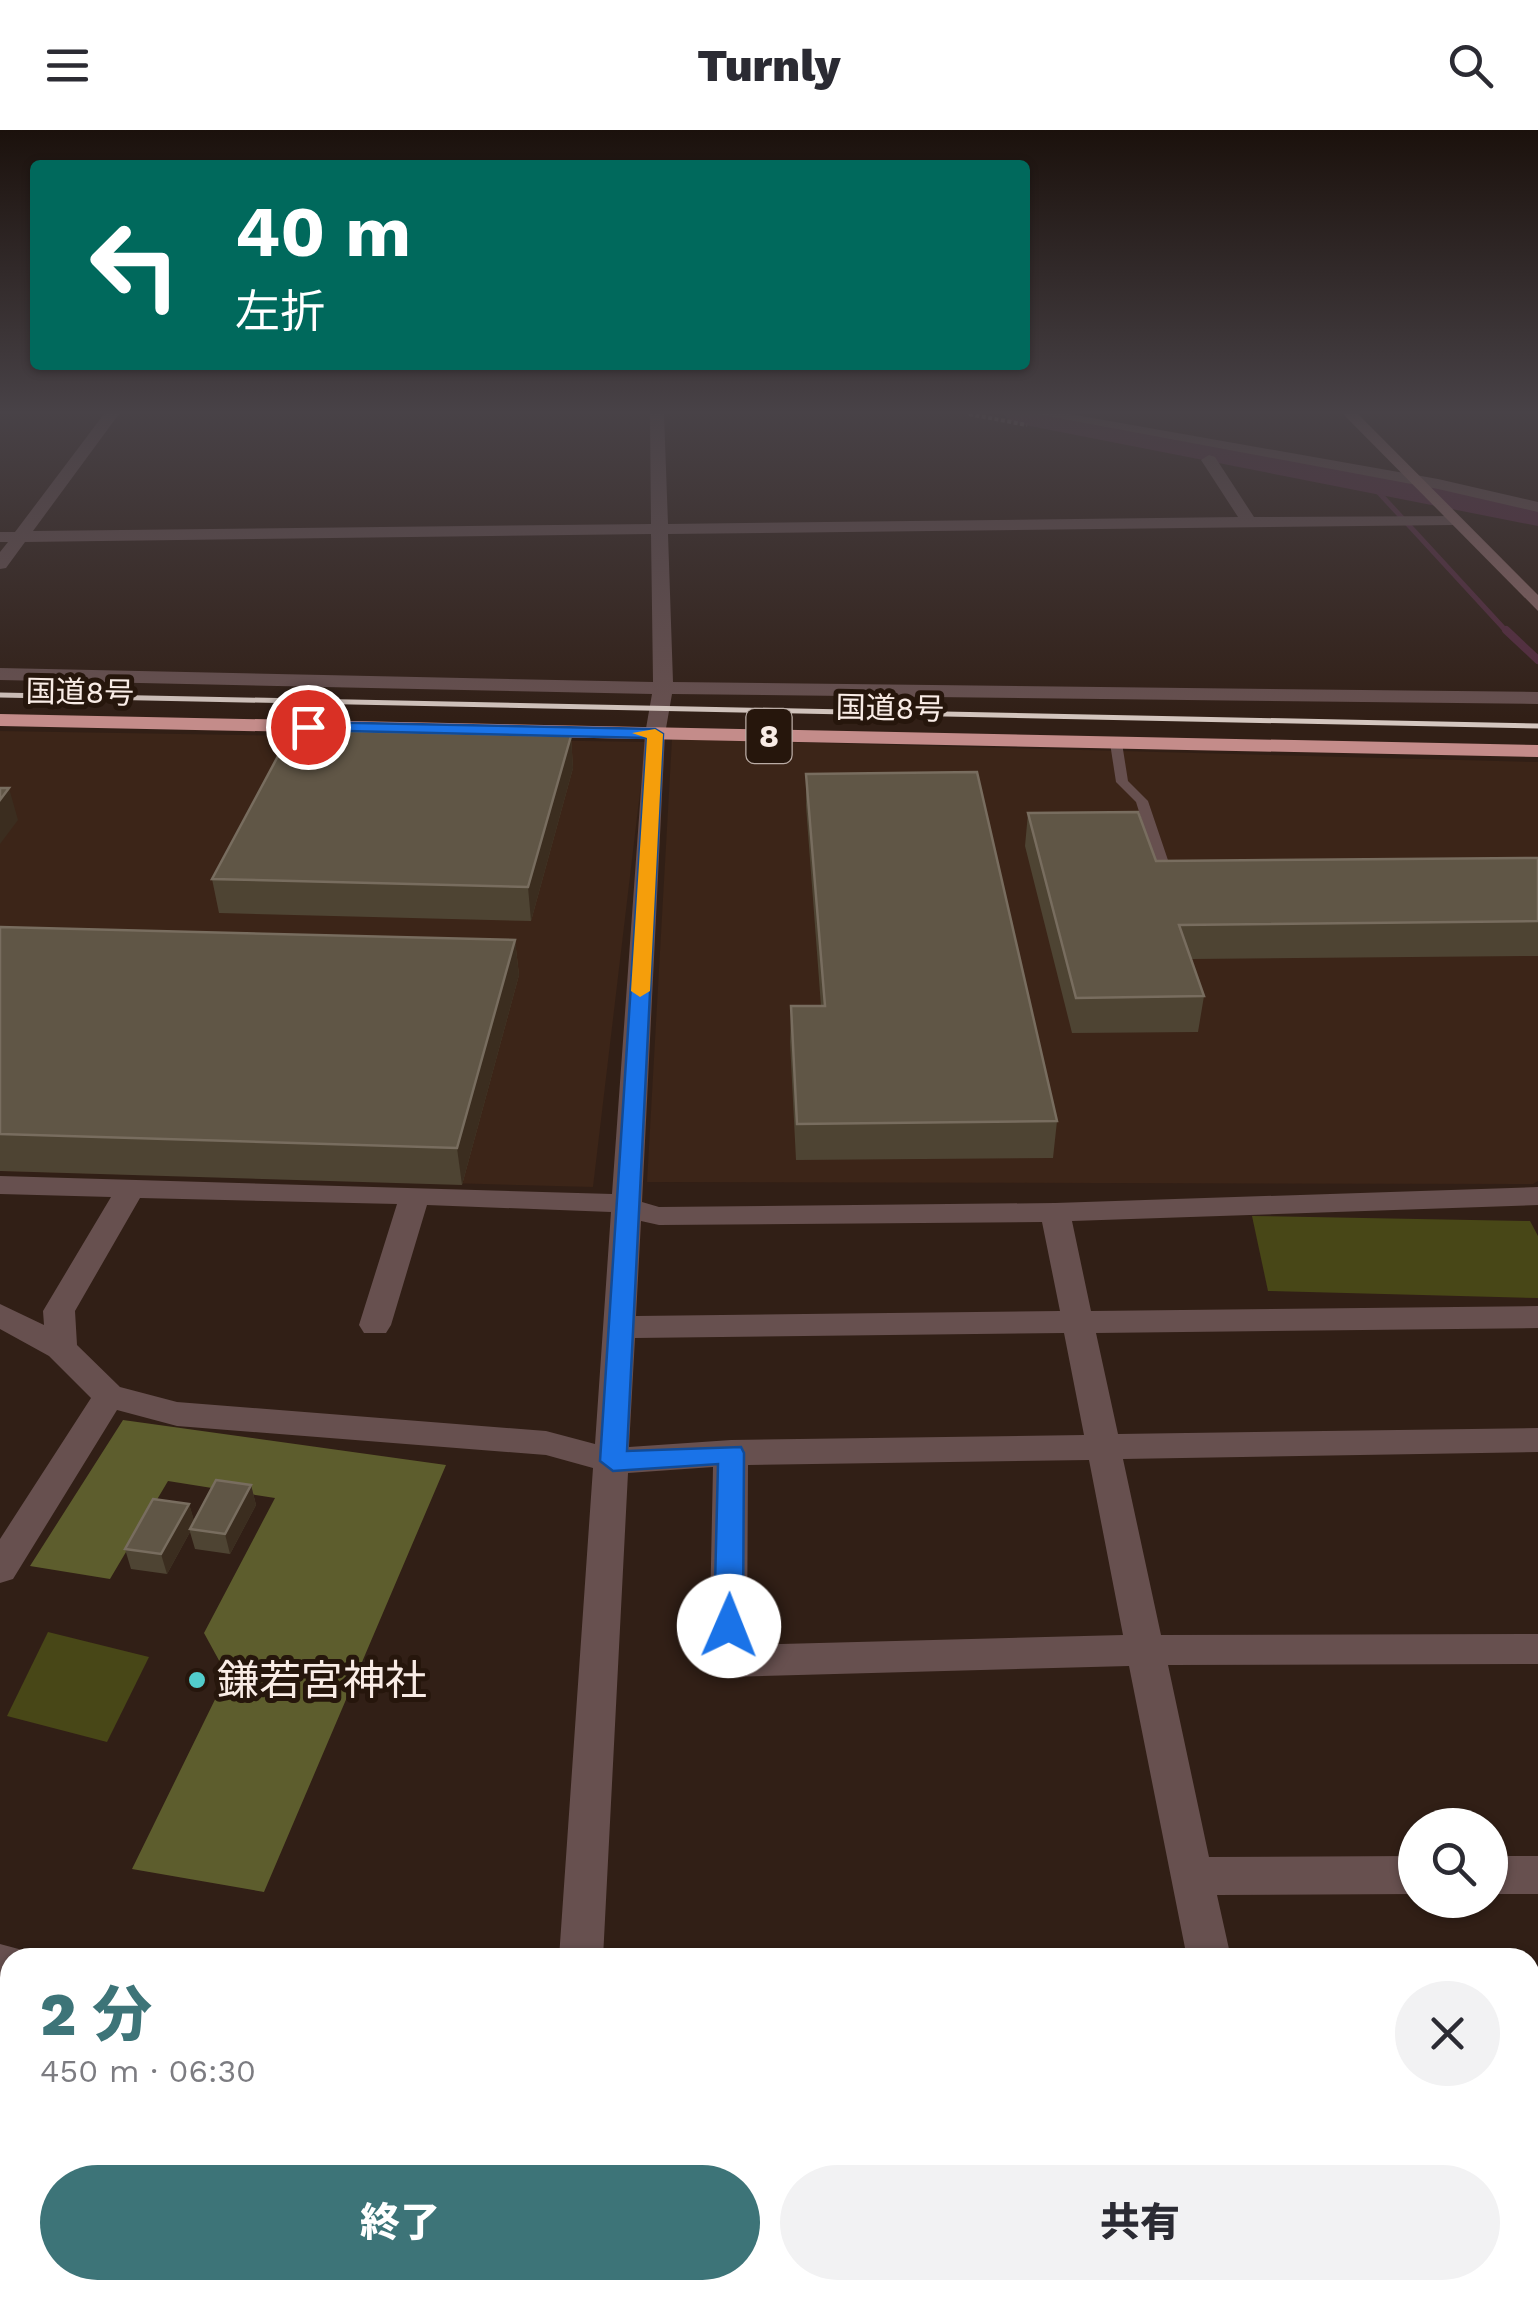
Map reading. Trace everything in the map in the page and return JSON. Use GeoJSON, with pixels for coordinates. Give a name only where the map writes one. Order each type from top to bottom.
{"type":"FeatureCollection","features":[{"type":"Feature","properties":{"kind":"highway","name":"国道8号"},"geometry":{"type":"LineString","coordinates":[[0,720],[1538,752]]}},
{"type":"Feature","properties":{"kind":"street"},"geometry":{"type":"LineString","coordinates":[[0,564],[38,515]]}},
{"type":"Feature","properties":{"kind":"street"},"geometry":{"type":"LineString","coordinates":[[582,1948],[655,734],[663,688],[659,515]]}},
{"type":"Feature","properties":{"kind":"street"},"geometry":{"type":"LineString","coordinates":[[1245,515],[1249,522]]}},
{"type":"Feature","properties":{"kind":"street"},"geometry":{"type":"LineString","coordinates":[[1449,515],[1538,606]]}},
{"type":"Feature","properties":{"kind":"street"},"geometry":{"type":"LineString","coordinates":[[0,537],[1453,520]]}},
{"type":"Feature","properties":{"kind":"street"},"geometry":{"type":"LineString","coordinates":[[0,674],[663,688],[1538,698]]}},
{"type":"Feature","properties":{"kind":"street"},"geometry":{"type":"LineString","coordinates":[[0,1185],[601,1200],[659,1216],[1055,1212],[1538,1196]]}},
{"type":"Feature","properties":{"kind":"street"},"geometry":{"type":"LineString","coordinates":[[61,1348],[58,1311],[130,1190]]}},
{"type":"Feature","properties":{"kind":"street"},"geometry":{"type":"LineString","coordinates":[[375,1324],[414,1198]]}},
{"type":"Feature","properties":{"kind":"street"},"geometry":{"type":"LineString","coordinates":[[1055,1212],[1207,1948]]}},
{"type":"Feature","properties":{"kind":"street"},"geometry":{"type":"LineString","coordinates":[[0,1315],[61,1348],[108,1396],[177,1414],[546,1444],[613,1461],[731,1453],[1538,1440]]}},
{"type":"Feature","properties":{"kind":"street"},"geometry":{"type":"LineString","coordinates":[[622,1327],[1538,1318]]}},
{"type":"Feature","properties":{"kind":"street"},"geometry":{"type":"LineString","coordinates":[[0,1569],[108,1396]]}},
{"type":"Feature","properties":{"kind":"street"},"geometry":{"type":"LineString","coordinates":[[731,1453],[728,1661],[1146,1650],[1538,1649]]}},
{"type":"Feature","properties":{"kind":"street"},"geometry":{"type":"LineString","coordinates":[[1192,1876],[1398,1875]]}},
{"type":"Feature","properties":{"kind":"street"},"geometry":{"type":"LineString","coordinates":[[1508,1875],[1538,1875]]}},
{"type":"Feature","properties":{"kind":"lane"},"geometry":{"type":"LineString","coordinates":[[1116,743],[1122,782],[1142,801],[1166,874]]}},
{"type":"Feature","properties":{"kind":"shaded area"},"geometry":{"type":"Polygon","coordinates":[[[0,731],[646,742],[593,1187],[0,1171],[0,731]]]}},
{"type":"Feature","properties":{"kind":"shaded area"},"geometry":{"type":"Polygon","coordinates":[[[672,739],[1538,762],[1538,1181],[647,1182],[672,739]]]}},
{"type":"Feature","properties":{"kind":"shaded area"},"geometry":{"type":"Polygon","coordinates":[[[1252,1216],[1530,1221],[1538,1236],[1538,1298],[1268,1291],[1252,1216]]]}},
{"type":"Feature","properties":{"kind":"shaded area"},"geometry":{"type":"Polygon","coordinates":[[[123,1420],[446,1465],[264,1892],[132,1869],[227,1675],[204,1633],[275,1498],[168,1481],[110,1579],[30,1566],[123,1420]]]}},
{"type":"Feature","properties":{"kind":"shaded area"},"geometry":{"type":"Polygon","coordinates":[[[48,1632],[149,1657],[107,1742],[7,1716],[48,1632]]]}},
{"type":"Feature","properties":{"kind":"building"},"geometry":{"type":"Polygon","coordinates":[[[292,730],[571,736],[528,887],[212,879],[292,730]]]}},
{"type":"Feature","properties":{"kind":"building"},"geometry":{"type":"Polygon","coordinates":[[[977,772],[1057,1121],[797,1124],[791,1006],[825,1006],[806,774],[977,772]]]}},
{"type":"Feature","properties":{"kind":"building"},"geometry":{"type":"Polygon","coordinates":[[[1138,812],[1156,861],[1538,858],[1538,921],[1179,925],[1204,996],[1076,998],[1028,813],[1138,812]]]}},
{"type":"Feature","properties":{"kind":"building"},"geometry":{"type":"Polygon","coordinates":[[[0,927],[515,940],[457,1148],[0,1134],[0,927]]]}},
{"type":"Feature","properties":{"kind":"building"},"geometry":{"type":"Polygon","coordinates":[[[216,1480],[251,1485],[225,1534],[190,1529],[216,1480]]]}},
{"type":"Feature","properties":{"kind":"building"},"geometry":{"type":"Polygon","coordinates":[[[153,1499],[189,1504],[161,1554],[125,1549],[153,1499]]]}},
{"type":"Feature","properties":{"kind":"waterway"},"geometry":{"type":"LineString","coordinates":[[1400,515],[1508,633]]}},
{"type":"Feature","properties":{"kind":"waterway"},"geometry":{"type":"LineString","coordinates":[[1534,515],[1538,516]]}},
{"type":"Feature","properties":{"kind":"waterway"},"geometry":{"type":"LineString","coordinates":[[1506,630],[1538,660]]}},
{"type":"Feature","properties":{"kind":"railway"},"geometry":{"type":"LineString","coordinates":[[0,695],[1538,726]]}},
{"type":"Feature","properties":{"kind":"slow traffic"},"geometry":{"type":"LineString","coordinates":[[640,733],[655,734],[640,991]]}},
{"type":"Feature","properties":{"kind":"place","name":"鎌若宮神社"},"geometry":{"type":"Point","coordinates":[197,1680]}},
{"type":"Feature","properties":{"kind":"route"},"geometry":{"type":"LineString","coordinates":[[308,727],[655,734],[613,1461],[731,1453],[729,1626]]}}]}
